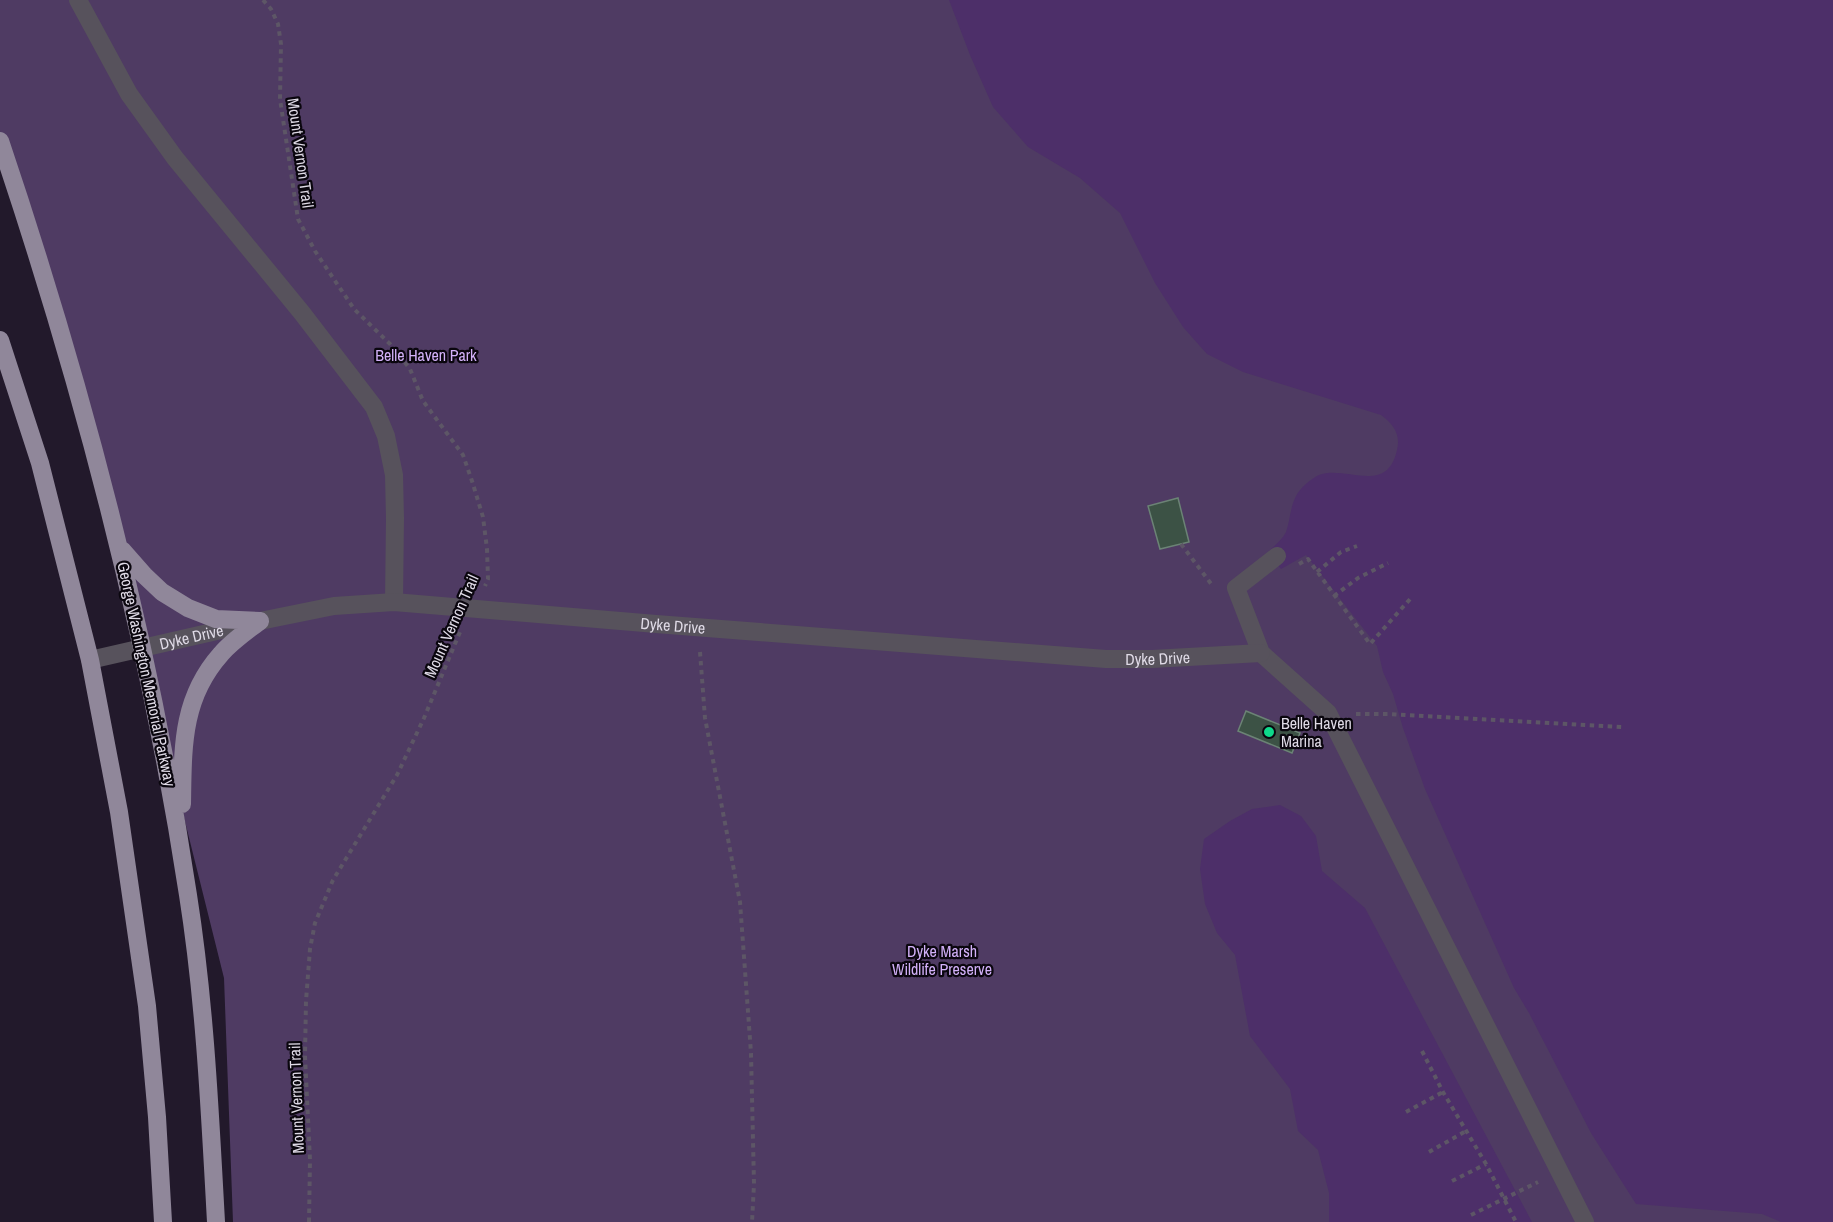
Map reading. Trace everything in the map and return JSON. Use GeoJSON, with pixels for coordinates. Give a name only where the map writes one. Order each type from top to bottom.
{"type":"FeatureCollection","features":[{"type":"Feature","properties":{"kind":"main road","name":"George Washington Memorial Parkway"},"geometry":{"type":"LineString","coordinates":[[0,141],[53,304],[121,549],[170,784],[189,897],[201,996],[216,1222]]}},
{"type":"Feature","properties":{"kind":"main road"},"geometry":{"type":"LineString","coordinates":[[0,340],[40,463],[90,660],[119,812],[147,1006],[163,1222]]}},
{"type":"Feature","properties":{"kind":"main road"},"geometry":{"type":"LineString","coordinates":[[121,549],[162,592],[188,608],[216,619],[260,621]]}},
{"type":"Feature","properties":{"kind":"main road"},"geometry":{"type":"LineString","coordinates":[[181,852],[183,752],[186,723],[194,696],[205,675],[221,654],[260,621]]}},
{"type":"Feature","properties":{"kind":"street"},"geometry":{"type":"LineString","coordinates":[[78,0],[129,94],[175,158],[302,313],[374,407],[386,436],[394,475],[394,602]]}},
{"type":"Feature","properties":{"kind":"street"},"geometry":{"type":"LineString","coordinates":[[1283,562],[1236,588],[1261,653],[1328,713],[1585,1222]]}},
{"type":"Feature","properties":{"kind":"street","name":"Dyke Drive"},"geometry":{"type":"LineString","coordinates":[[90,660],[334,606],[394,602],[1106,659],[1261,653]]}},
{"type":"Feature","properties":{"kind":"path","name":"Mount Vernon Trail"},"geometry":{"type":"LineString","coordinates":[[263,0],[271,9],[278,24],[281,44],[280,99],[298,219],[315,251],[354,309],[390,344],[410,369],[423,401],[463,455],[483,517],[487,549],[488,579],[457,637],[424,718],[397,775],[333,880],[315,923],[310,949],[306,1001],[305,1056],[310,1160],[309,1222]]}},
{"type":"Feature","properties":{"kind":"path"},"geometry":{"type":"LineString","coordinates":[[1181,544],[1218,592],[1236,588]]}},
{"type":"Feature","properties":{"kind":"path"},"geometry":{"type":"LineString","coordinates":[[1317,572],[1341,552],[1357,546]]}},
{"type":"Feature","properties":{"kind":"path"},"geometry":{"type":"LineString","coordinates":[[1283,562],[1308,559],[1370,644],[1411,598]]}},
{"type":"Feature","properties":{"kind":"path"},"geometry":{"type":"LineString","coordinates":[[1334,596],[1358,578],[1388,563]]}},
{"type":"Feature","properties":{"kind":"path"},"geometry":{"type":"LineString","coordinates":[[698,627],[705,718],[740,902],[751,1053],[754,1184],[752,1222]]}},
{"type":"Feature","properties":{"kind":"path"},"geometry":{"type":"LineString","coordinates":[[1388,714],[1622,727]]}},
{"type":"Feature","properties":{"kind":"path"},"geometry":{"type":"LineString","coordinates":[[1422,1051],[1516,1222]]}},
{"type":"Feature","properties":{"kind":"path"},"geometry":{"type":"LineString","coordinates":[[1406,1112],[1443,1092]]}},
{"type":"Feature","properties":{"kind":"path"},"geometry":{"type":"LineString","coordinates":[[1429,1152],[1466,1131]]}},
{"type":"Feature","properties":{"kind":"path"},"geometry":{"type":"LineString","coordinates":[[1452,1181],[1486,1164]]}},
{"type":"Feature","properties":{"kind":"path"},"geometry":{"type":"LineString","coordinates":[[1471,1215],[1522,1190]]}},
{"type":"Feature","properties":{"kind":"green space","name":"Belle Haven Park"},"geometry":{"type":"Polygon","coordinates":[[[0,0],[1058,0],[1418,419],[1793,1222],[233,1222],[224,978],[142,649],[0,146],[0,0]]]}},
{"type":"Feature","properties":{"kind":"shaded area"},"geometry":{"type":"Polygon","coordinates":[[[949,0],[1833,0],[1833,1222],[1781,1222],[1762,1214],[1636,1204],[1591,1133],[1514,988],[1425,789],[1393,694],[1383,672],[1377,646],[1306,555],[1281,569],[1268,552],[1285,535],[1291,510],[1302,487],[1319,475],[1341,473],[1364,476],[1384,472],[1392,464],[1397,450],[1398,439],[1395,430],[1381,415],[1243,372],[1207,354],[1183,327],[1155,283],[1120,213],[1080,178],[1028,147],[993,107],[949,0]]]}},
{"type":"Feature","properties":{"kind":"shaded area"},"geometry":{"type":"Polygon","coordinates":[[[1280,805],[1301,816],[1316,836],[1322,871],[1365,908],[1532,1222],[1329,1222],[1329,1193],[1318,1150],[1298,1131],[1290,1089],[1250,1036],[1235,955],[1217,933],[1205,904],[1200,869],[1204,839],[1252,809],[1280,805]]]}},
{"type":"Feature","properties":{"kind":"building"},"geometry":{"type":"Polygon","coordinates":[[[1178,498],[1189,542],[1160,549],[1148,506],[1178,498]]]}},
{"type":"Feature","properties":{"kind":"building","name":"Belle Haven Marina"},"geometry":{"type":"Polygon","coordinates":[[[1246,711],[1300,733],[1292,753],[1238,731],[1246,711]]]}},
{"type":"Feature","properties":{"kind":"place","name":"Belle Haven Marina"},"geometry":{"type":"Point","coordinates":[1269,732]}},
{"type":"Feature","properties":{"kind":"park label","name":"Dyke Marsh Wildlife Preserve"},"geometry":{"type":"Point","coordinates":[942,960]}}]}
